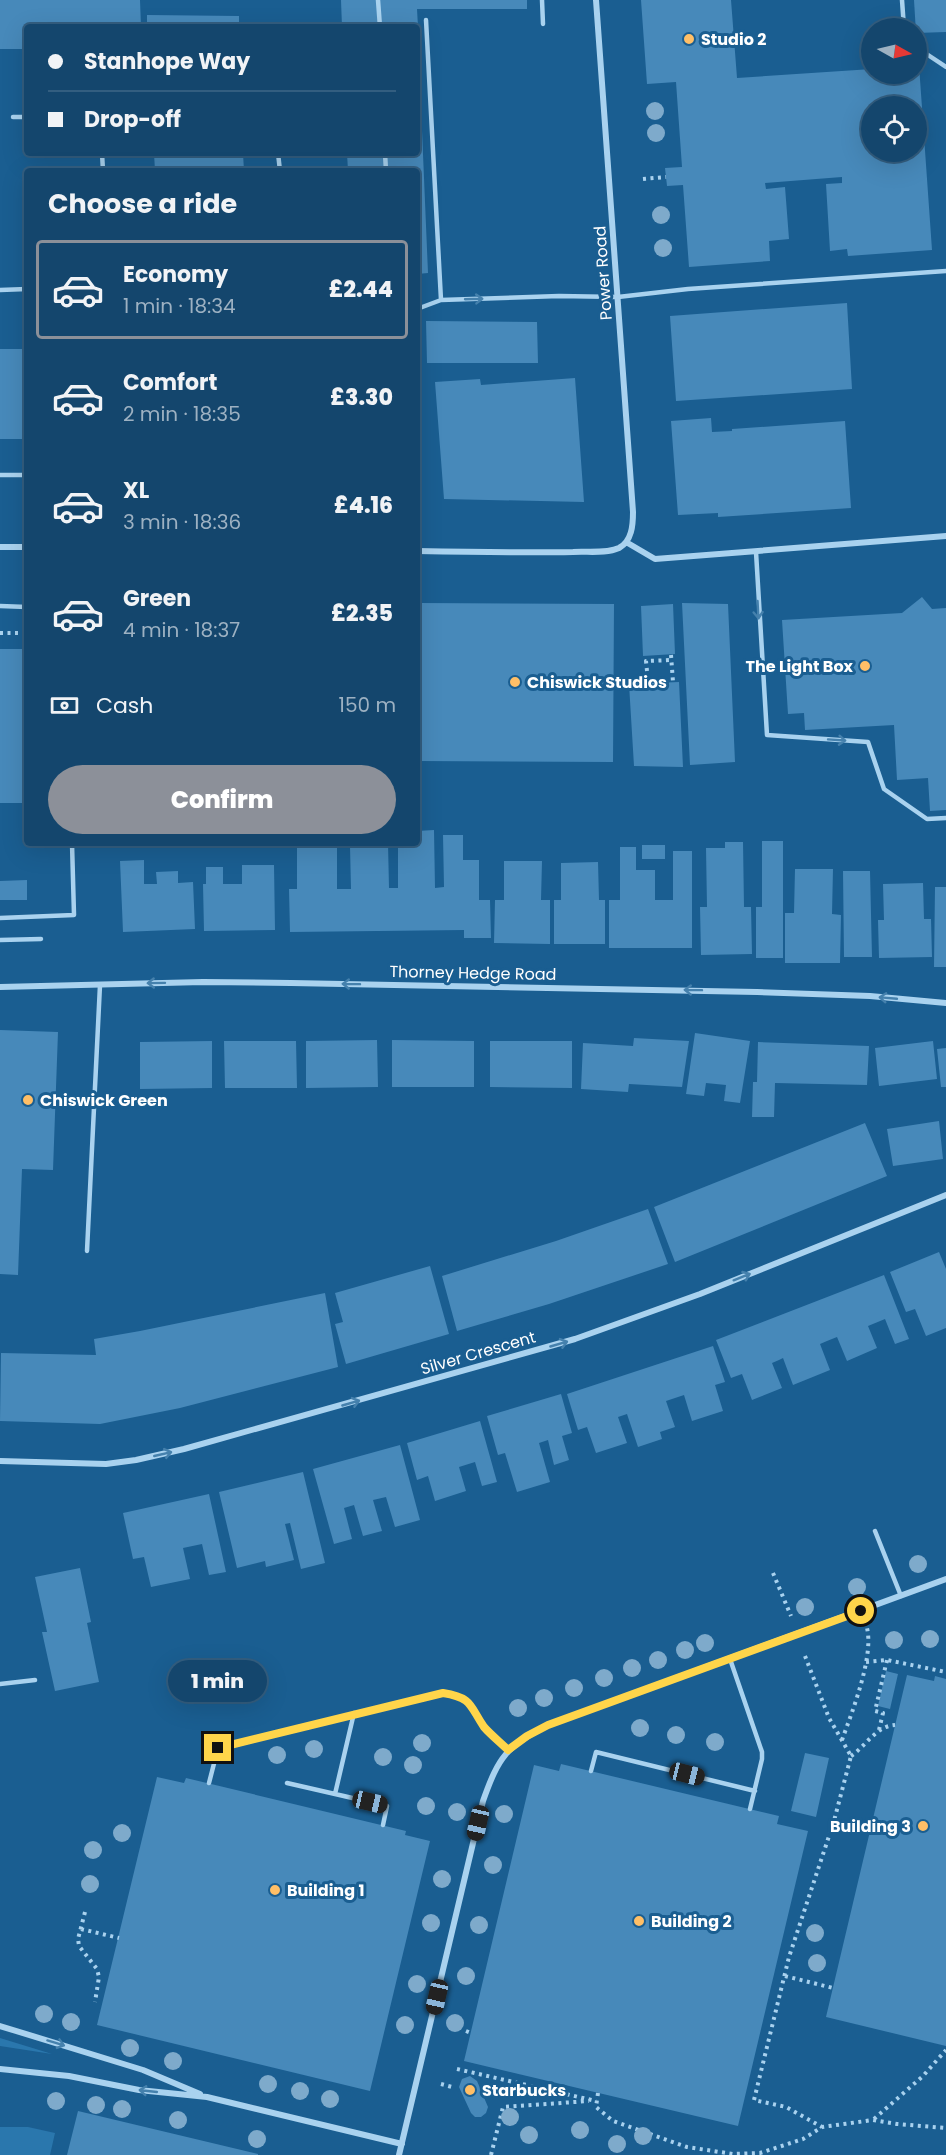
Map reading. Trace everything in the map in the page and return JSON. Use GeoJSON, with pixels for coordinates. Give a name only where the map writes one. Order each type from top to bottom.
{"type":"FeatureCollection","features":[{"type":"Feature","properties":{"kind":"street","name":"Power Road"},"geometry":{"type":"LineString","coordinates":[[596,0],[633,512],[633,524],[626,542]]}},
{"type":"Feature","properties":{"kind":"street"},"geometry":{"type":"LineString","coordinates":[[420,551],[585,552],[618,548],[626,542],[655,559],[946,536]]}},
{"type":"Feature","properties":{"kind":"street"},"geometry":{"type":"LineString","coordinates":[[0,547],[24,547]]}},
{"type":"Feature","properties":{"kind":"street","name":"Thorney Hedge Road"},"geometry":{"type":"LineString","coordinates":[[0,987],[291,982],[746,992],[870,996],[946,1003]]}},
{"type":"Feature","properties":{"kind":"street","name":"Silver Crescent"},"geometry":{"type":"LineString","coordinates":[[0,1461],[105,1464],[136,1460],[184,1449],[575,1339],[700,1294],[946,1195]]}},
{"type":"Feature","properties":{"kind":"street"},"geometry":{"type":"LineString","coordinates":[[399,2155],[483,1801],[494,1770],[508,1750],[527,1736],[548,1725],[946,1579]]}},
{"type":"Feature","properties":{"kind":"street"},"geometry":{"type":"LineString","coordinates":[[0,2026],[143,2070],[207,2097]]}},
{"type":"Feature","properties":{"kind":"street"},"geometry":{"type":"LineString","coordinates":[[0,2069],[69,2076],[139,2090],[207,2097],[402,2144]]}},
{"type":"Feature","properties":{"kind":"lane"},"geometry":{"type":"LineString","coordinates":[[378,0],[380,24]]}},
{"type":"Feature","properties":{"kind":"lane"},"geometry":{"type":"LineString","coordinates":[[542,0],[543,24]]}},
{"type":"Feature","properties":{"kind":"lane"},"geometry":{"type":"LineString","coordinates":[[902,0],[903,18]]}},
{"type":"Feature","properties":{"kind":"lane"},"geometry":{"type":"LineString","coordinates":[[426,20],[441,300]]}},
{"type":"Feature","properties":{"kind":"lane"},"geometry":{"type":"LineString","coordinates":[[927,54],[946,67]]}},
{"type":"Feature","properties":{"kind":"lane"},"geometry":{"type":"LineString","coordinates":[[13,117],[24,117]]}},
{"type":"Feature","properties":{"kind":"lane"},"geometry":{"type":"LineString","coordinates":[[420,308],[441,300],[560,296],[618,297],[688,289],[946,271]]}},
{"type":"Feature","properties":{"kind":"lane"},"geometry":{"type":"LineString","coordinates":[[0,290],[24,289]]}},
{"type":"Feature","properties":{"kind":"lane"},"geometry":{"type":"LineString","coordinates":[[0,475],[24,475]]}},
{"type":"Feature","properties":{"kind":"lane"},"geometry":{"type":"LineString","coordinates":[[756,552],[767,735],[867,742],[884,789],[927,819],[946,818]]}},
{"type":"Feature","properties":{"kind":"lane"},"geometry":{"type":"LineString","coordinates":[[0,606],[24,607]]}},
{"type":"Feature","properties":{"kind":"lane"},"geometry":{"type":"LineString","coordinates":[[0,918],[74,915],[72,846]]}},
{"type":"Feature","properties":{"kind":"lane"},"geometry":{"type":"LineString","coordinates":[[0,940],[41,939]]}},
{"type":"Feature","properties":{"kind":"lane"},"geometry":{"type":"LineString","coordinates":[[87,1251],[99,985]]}},
{"type":"Feature","properties":{"kind":"lane"},"geometry":{"type":"LineString","coordinates":[[875,1531],[901,1596]]}},
{"type":"Feature","properties":{"kind":"lane"},"geometry":{"type":"LineString","coordinates":[[729,1659],[762,1752],[750,1809]]}},
{"type":"Feature","properties":{"kind":"lane"},"geometry":{"type":"LineString","coordinates":[[0,1684],[35,1680]]}},
{"type":"Feature","properties":{"kind":"lane"},"geometry":{"type":"LineString","coordinates":[[209,1784],[218,1748],[443,1693],[464,1699],[470,1704],[485,1728],[508,1750]]}},
{"type":"Feature","properties":{"kind":"lane"},"geometry":{"type":"LineString","coordinates":[[335,1794],[354,1713]]}},
{"type":"Feature","properties":{"kind":"lane"},"geometry":{"type":"LineString","coordinates":[[591,1771],[596,1752],[755,1791]]}},
{"type":"Feature","properties":{"kind":"lane"},"geometry":{"type":"LineString","coordinates":[[287,1783],[387,1806],[383,1825]]}},
{"type":"Feature","properties":{"kind":"path"},"geometry":{"type":"LineString","coordinates":[[643,179],[666,177]]}},
{"type":"Feature","properties":{"kind":"path"},"geometry":{"type":"LineString","coordinates":[[0,633],[24,633]]}},
{"type":"Feature","properties":{"kind":"path"},"geometry":{"type":"LineString","coordinates":[[646,671],[646,662],[672,657],[673,682]]}},
{"type":"Feature","properties":{"kind":"path"},"geometry":{"type":"LineString","coordinates":[[773,1573],[792,1616]]}},
{"type":"Feature","properties":{"kind":"path"},"geometry":{"type":"LineString","coordinates":[[842,1740],[856,1701],[869,1639],[861,1611]]}},
{"type":"Feature","properties":{"kind":"path"},"geometry":{"type":"LineString","coordinates":[[805,1656],[829,1718],[851,1756]]}},
{"type":"Feature","properties":{"kind":"path"},"geometry":{"type":"LineString","coordinates":[[865,1662],[888,1659],[946,1672]]}},
{"type":"Feature","properties":{"kind":"path"},"geometry":{"type":"LineString","coordinates":[[879,1730],[883,1713],[875,1711],[888,1659]]}},
{"type":"Feature","properties":{"kind":"path"},"geometry":{"type":"LineString","coordinates":[[822,2127],[786,2107],[754,2100],[797,1928],[834,1821],[851,1756],[879,1730],[887,1725],[895,1725]]}},
{"type":"Feature","properties":{"kind":"path"},"geometry":{"type":"LineString","coordinates":[[85,1912],[79,1946],[97,1969],[99,1977],[95,2002]]}},
{"type":"Feature","properties":{"kind":"path"},"geometry":{"type":"LineString","coordinates":[[81,1929],[119,1938]]}},
{"type":"Feature","properties":{"kind":"path"},"geometry":{"type":"LineString","coordinates":[[785,1976],[833,1988]]}},
{"type":"Feature","properties":{"kind":"path"},"geometry":{"type":"LineString","coordinates":[[873,2120],[923,2076],[946,2050]]}},
{"type":"Feature","properties":{"kind":"path"},"geometry":{"type":"LineString","coordinates":[[457,2069],[596,2101]]}},
{"type":"Feature","properties":{"kind":"path"},"geometry":{"type":"LineString","coordinates":[[441,2084],[452,2087]]}},
{"type":"Feature","properties":{"kind":"path"},"geometry":{"type":"LineString","coordinates":[[598,2093],[596,2107],[613,2121],[687,2147],[710,2152],[760,2153],[803,2139],[822,2127],[873,2120],[946,2128]]}},
{"type":"Feature","properties":{"kind":"path"},"geometry":{"type":"LineString","coordinates":[[491,2155],[504,2107],[596,2101]]}},
{"type":"Feature","properties":{"kind":"shaded area"},"geometry":{"type":"Polygon","coordinates":[[[0,2038],[52,2054],[0,2046],[0,2038]]]}},
{"type":"Feature","properties":{"kind":"shaded area"},"geometry":{"type":"Polygon","coordinates":[[[0,2127],[28,2127],[55,2133],[50,2155],[0,2155],[0,2127]]]}},
{"type":"Feature","properties":{"kind":"building"},"geometry":{"type":"Polygon","coordinates":[[[0,0],[140,0],[141,24],[24,24],[24,49],[0,49],[0,0]]]}},
{"type":"Feature","properties":{"kind":"building"},"geometry":{"type":"Polygon","coordinates":[[[341,0],[527,0],[527,9],[417,9],[418,24],[342,24],[341,0]]]}},
{"type":"Feature","properties":{"kind":"building"},"geometry":{"type":"Polygon","coordinates":[[[641,0],[731,0],[737,78],[861,70],[861,84],[920,84],[921,96],[861,96],[861,162],[926,162],[932,250],[848,256],[847,249],[830,251],[826,184],[842,183],[842,177],[765,183],[766,189],[785,187],[789,239],[769,241],[770,261],[689,267],[683,185],[667,186],[665,168],[682,167],[676,82],[647,84],[641,0]]]}},
{"type":"Feature","properties":{"kind":"building"},"geometry":{"type":"Polygon","coordinates":[[[914,0],[946,0],[946,32],[927,33],[927,18],[915,18],[914,0]]]}},
{"type":"Feature","properties":{"kind":"building"},"geometry":{"type":"Polygon","coordinates":[[[147,15],[239,16],[239,24],[147,24],[147,15]]]}},
{"type":"Feature","properties":{"kind":"building"},"geometry":{"type":"Polygon","coordinates":[[[420,83],[428,273],[420,274],[420,168],[348,168],[347,156],[420,156],[420,83]]]}},
{"type":"Feature","properties":{"kind":"building"},"geometry":{"type":"Polygon","coordinates":[[[154,156],[243,156],[244,168],[155,168],[154,156]]]}},
{"type":"Feature","properties":{"kind":"building"},"geometry":{"type":"Polygon","coordinates":[[[847,303],[852,389],[676,401],[670,316],[847,303]]]}},
{"type":"Feature","properties":{"kind":"building"},"geometry":{"type":"Polygon","coordinates":[[[426,321],[537,322],[538,363],[427,363],[426,321]]]}},
{"type":"Feature","properties":{"kind":"building"},"geometry":{"type":"Polygon","coordinates":[[[0,349],[24,349],[24,439],[0,439],[0,349]]]}},
{"type":"Feature","properties":{"kind":"building"},"geometry":{"type":"Polygon","coordinates":[[[575,378],[584,502],[444,499],[435,382],[480,379],[481,385],[575,378]]]}},
{"type":"Feature","properties":{"kind":"building"},"geometry":{"type":"Polygon","coordinates":[[[711,418],[712,432],[845,421],[851,508],[718,517],[718,513],[678,515],[671,421],[711,418]]]}},
{"type":"Feature","properties":{"kind":"building","name":"The Light Box"},"geometry":{"type":"Polygon","coordinates":[[[922,597],[932,609],[946,608],[946,810],[930,811],[928,778],[897,780],[894,725],[805,730],[804,713],[788,714],[782,620],[902,613],[922,597]]]}},
{"type":"Feature","properties":{"kind":"building","name":"Chiswick Studios"},"geometry":{"type":"Polygon","coordinates":[[[420,603],[614,604],[613,762],[420,761],[420,603]]]}},
{"type":"Feature","properties":{"kind":"building"},"geometry":{"type":"Polygon","coordinates":[[[682,603],[728,604],[735,762],[690,765],[682,603]]]}},
{"type":"Feature","properties":{"kind":"building"},"geometry":{"type":"Polygon","coordinates":[[[673,604],[675,654],[643,656],[641,606],[673,604]]]}},
{"type":"Feature","properties":{"kind":"building"},"geometry":{"type":"Polygon","coordinates":[[[0,649],[24,649],[24,803],[0,803],[0,649]]]}},
{"type":"Feature","properties":{"kind":"building"},"geometry":{"type":"Polygon","coordinates":[[[679,682],[683,767],[634,766],[629,684],[679,682]]]}},
{"type":"Feature","properties":{"kind":"building"},"geometry":{"type":"Polygon","coordinates":[[[434,830],[435,888],[444,887],[443,835],[463,835],[463,860],[479,860],[479,900],[490,900],[491,938],[464,938],[464,930],[290,932],[289,889],[297,889],[297,846],[337,846],[337,889],[351,889],[350,846],[388,846],[389,888],[398,888],[398,846],[420,846],[420,831],[434,830]]]}},
{"type":"Feature","properties":{"kind":"building"},"geometry":{"type":"Polygon","coordinates":[[[762,841],[783,841],[783,958],[756,958],[756,907],[762,907],[762,841]]]}},
{"type":"Feature","properties":{"kind":"building"},"geometry":{"type":"Polygon","coordinates":[[[725,842],[743,842],[744,907],[751,907],[752,954],[701,955],[700,907],[707,907],[706,848],[725,848],[725,842]]]}},
{"type":"Feature","properties":{"kind":"building"},"geometry":{"type":"Polygon","coordinates":[[[642,845],[665,845],[665,859],[642,859],[642,845]]]}},
{"type":"Feature","properties":{"kind":"building"},"geometry":{"type":"Polygon","coordinates":[[[620,847],[636,847],[636,870],[655,870],[655,900],[673,900],[673,851],[692,851],[692,948],[609,948],[609,900],[620,900],[620,847]]]}},
{"type":"Feature","properties":{"kind":"building"},"geometry":{"type":"Polygon","coordinates":[[[144,860],[144,884],[157,884],[156,872],[178,871],[178,883],[193,882],[195,929],[123,932],[120,861],[144,860]]]}},
{"type":"Feature","properties":{"kind":"building"},"geometry":{"type":"Polygon","coordinates":[[[504,861],[542,861],[541,900],[550,900],[550,944],[494,943],[495,900],[504,900],[504,861]]]}},
{"type":"Feature","properties":{"kind":"building"},"geometry":{"type":"Polygon","coordinates":[[[598,862],[599,900],[605,900],[605,944],[554,944],[554,900],[561,900],[561,863],[598,862]]]}},
{"type":"Feature","properties":{"kind":"building"},"geometry":{"type":"Polygon","coordinates":[[[242,865],[274,865],[275,930],[204,931],[203,884],[206,884],[206,867],[223,867],[223,884],[242,884],[242,865]]]}},
{"type":"Feature","properties":{"kind":"building"},"geometry":{"type":"Polygon","coordinates":[[[795,869],[833,869],[832,914],[841,915],[840,963],[785,963],[785,913],[794,913],[795,869]]]}},
{"type":"Feature","properties":{"kind":"building"},"geometry":{"type":"Polygon","coordinates":[[[843,871],[870,871],[872,957],[844,957],[843,871]]]}},
{"type":"Feature","properties":{"kind":"building"},"geometry":{"type":"Polygon","coordinates":[[[27,880],[27,900],[0,900],[0,881],[27,880]]]}},
{"type":"Feature","properties":{"kind":"building"},"geometry":{"type":"Polygon","coordinates":[[[923,883],[924,919],[931,919],[932,957],[879,958],[878,920],[884,920],[883,884],[923,883]]]}},
{"type":"Feature","properties":{"kind":"building"},"geometry":{"type":"Polygon","coordinates":[[[935,887],[946,887],[946,967],[934,967],[935,887]]]}},
{"type":"Feature","properties":{"kind":"building","name":"Chiswick Green"},"geometry":{"type":"Polygon","coordinates":[[[0,1030],[58,1032],[53,1170],[22,1169],[18,1275],[0,1274],[0,1030]]]}},
{"type":"Feature","properties":{"kind":"building"},"geometry":{"type":"Polygon","coordinates":[[[695,1033],[750,1041],[740,1103],[724,1101],[726,1085],[706,1083],[704,1096],[686,1094],[695,1033]]]}},
{"type":"Feature","properties":{"kind":"building"},"geometry":{"type":"Polygon","coordinates":[[[634,1038],[689,1041],[682,1087],[629,1084],[628,1092],[581,1089],[583,1043],[633,1046],[634,1038]]]}},
{"type":"Feature","properties":{"kind":"building"},"geometry":{"type":"Polygon","coordinates":[[[377,1040],[378,1087],[306,1088],[306,1041],[377,1040]]]}},
{"type":"Feature","properties":{"kind":"building"},"geometry":{"type":"Polygon","coordinates":[[[392,1040],[474,1041],[474,1087],[392,1087],[392,1040]]]}},
{"type":"Feature","properties":{"kind":"building"},"geometry":{"type":"Polygon","coordinates":[[[212,1041],[212,1088],[140,1089],[140,1042],[212,1041]]]}},
{"type":"Feature","properties":{"kind":"building"},"geometry":{"type":"Polygon","coordinates":[[[224,1041],[296,1041],[297,1088],[225,1088],[224,1041]]]}},
{"type":"Feature","properties":{"kind":"building"},"geometry":{"type":"Polygon","coordinates":[[[490,1041],[572,1041],[572,1088],[490,1087],[490,1041]]]}},
{"type":"Feature","properties":{"kind":"building"},"geometry":{"type":"Polygon","coordinates":[[[933,1041],[937,1079],[879,1086],[875,1048],[933,1041]]]}},
{"type":"Feature","properties":{"kind":"building"},"geometry":{"type":"Polygon","coordinates":[[[758,1042],[869,1046],[867,1085],[775,1083],[774,1117],[752,1117],[753,1082],[757,1082],[758,1042]]]}},
{"type":"Feature","properties":{"kind":"building"},"geometry":{"type":"Polygon","coordinates":[[[946,1048],[946,1087],[941,1087],[937,1049],[946,1048]]]}},
{"type":"Feature","properties":{"kind":"building"},"geometry":{"type":"Polygon","coordinates":[[[939,1121],[943,1159],[893,1166],[887,1129],[939,1121]]]}},
{"type":"Feature","properties":{"kind":"building"},"geometry":{"type":"Polygon","coordinates":[[[865,1123],[887,1176],[675,1262],[654,1207],[865,1123]]]}},
{"type":"Feature","properties":{"kind":"building"},"geometry":{"type":"Polygon","coordinates":[[[648,1209],[668,1264],[549,1304],[457,1331],[442,1276],[556,1241],[648,1209]]]}},
{"type":"Feature","properties":{"kind":"building"},"geometry":{"type":"Polygon","coordinates":[[[939,1252],[946,1269],[946,1328],[926,1336],[915,1309],[906,1312],[890,1272],[939,1252]]]}},
{"type":"Feature","properties":{"kind":"building"},"geometry":{"type":"Polygon","coordinates":[[[430,1266],[449,1334],[346,1364],[335,1324],[343,1322],[335,1293],[430,1266]]]}},
{"type":"Feature","properties":{"kind":"building"},"geometry":{"type":"Polygon","coordinates":[[[884,1275],[909,1339],[895,1344],[885,1319],[868,1326],[877,1348],[847,1361],[837,1337],[820,1344],[830,1370],[793,1385],[783,1358],[772,1363],[782,1388],[752,1400],[742,1374],[731,1378],[716,1340],[884,1275]]]}},
{"type":"Feature","properties":{"kind":"building"},"geometry":{"type":"Polygon","coordinates":[[[325,1293],[338,1367],[180,1408],[100,1424],[0,1421],[1,1353],[96,1355],[94,1339],[325,1293]]]}},
{"type":"Feature","properties":{"kind":"building"},"geometry":{"type":"Polygon","coordinates":[[[713,1346],[725,1382],[715,1385],[723,1411],[692,1421],[684,1395],[666,1401],[675,1427],[660,1432],[662,1439],[638,1447],[627,1414],[618,1417],[627,1443],[596,1453],[587,1427],[578,1430],[567,1394],[713,1346]]]}},
{"type":"Feature","properties":{"kind":"building"},"geometry":{"type":"Polygon","coordinates":[[[561,1394],[572,1433],[562,1436],[569,1460],[554,1465],[548,1440],[539,1443],[550,1482],[517,1492],[505,1453],[498,1455],[487,1416],[561,1394]]]}},
{"type":"Feature","properties":{"kind":"building"},"geometry":{"type":"Polygon","coordinates":[[[480,1421],[497,1482],[482,1486],[475,1462],[459,1467],[466,1491],[435,1501],[428,1476],[417,1480],[407,1443],[480,1421]]]}},
{"type":"Feature","properties":{"kind":"building"},"geometry":{"type":"Polygon","coordinates":[[[400,1445],[420,1520],[395,1527],[386,1497],[373,1500],[382,1531],[363,1536],[354,1505],[344,1508],[352,1539],[334,1544],[313,1469],[400,1445]]]}},
{"type":"Feature","properties":{"kind":"building"},"geometry":{"type":"Polygon","coordinates":[[[303,1472],[325,1563],[301,1569],[290,1523],[285,1524],[294,1560],[266,1567],[265,1561],[237,1568],[219,1492],[303,1472]]]}},
{"type":"Feature","properties":{"kind":"building"},"geometry":{"type":"Polygon","coordinates":[[[209,1494],[226,1572],[209,1575],[202,1544],[183,1548],[190,1579],[151,1587],[144,1557],[133,1559],[123,1513],[209,1494]]]}},
{"type":"Feature","properties":{"kind":"building"},"geometry":{"type":"Polygon","coordinates":[[[80,1568],[91,1622],[87,1623],[99,1682],[55,1691],[42,1632],[47,1632],[35,1577],[80,1568]]]}},
{"type":"Feature","properties":{"kind":"building"},"geometry":{"type":"Polygon","coordinates":[[[886,1671],[898,1674],[890,1709],[878,1706],[886,1671]]]}},
{"type":"Feature","properties":{"kind":"building"},"geometry":{"type":"Polygon","coordinates":[[[907,1675],[934,1681],[935,1676],[946,1679],[946,2046],[826,2017],[907,1675]]]}},
{"type":"Feature","properties":{"kind":"building"},"geometry":{"type":"Polygon","coordinates":[[[805,1753],[829,1758],[816,1817],[791,1811],[805,1753]]]}},
{"type":"Feature","properties":{"kind":"building","name":"Building 2"},"geometry":{"type":"Polygon","coordinates":[[[561,1764],[779,1816],[777,1824],[808,1831],[738,2126],[464,2061],[534,1765],[559,1771],[561,1764]]]}},
{"type":"Feature","properties":{"kind":"building","name":"Building 1"},"geometry":{"type":"Polygon","coordinates":[[[157,1777],[184,1783],[186,1778],[406,1831],[405,1835],[430,1841],[370,2091],[97,2025],[157,1777]]]}},
{"type":"Feature","properties":{"kind":"building"},"geometry":{"type":"Polygon","coordinates":[[[470,2076],[477,2081],[488,2107],[486,2113],[481,2117],[475,2117],[471,2113],[459,2087],[462,2079],[470,2076]]]}},
{"type":"Feature","properties":{"kind":"building"},"geometry":{"type":"Polygon","coordinates":[[[78,2111],[258,2154],[258,2155],[67,2155],[78,2111]]]}},
{"type":"Feature","properties":{"kind":"place","name":"Studio 2"},"geometry":{"type":"Point","coordinates":[689,39]}},
{"type":"Feature","properties":{"kind":"place","name":"The Light Box"},"geometry":{"type":"Point","coordinates":[865,666]}},
{"type":"Feature","properties":{"kind":"place","name":"Chiswick Studios"},"geometry":{"type":"Point","coordinates":[515,682]}},
{"type":"Feature","properties":{"kind":"place","name":"Chiswick Green"},"geometry":{"type":"Point","coordinates":[28,1100]}},
{"type":"Feature","properties":{"kind":"place","name":"Building 3"},"geometry":{"type":"Point","coordinates":[923,1826]}},
{"type":"Feature","properties":{"kind":"place","name":"Building 1"},"geometry":{"type":"Point","coordinates":[275,1890]}},
{"type":"Feature","properties":{"kind":"place","name":"Building 2"},"geometry":{"type":"Point","coordinates":[639,1921]}},
{"type":"Feature","properties":{"kind":"place","name":"Starbucks"},"geometry":{"type":"Point","coordinates":[470,2090]}},
{"type":"Feature","properties":{"kind":"route"},"geometry":{"type":"LineString","coordinates":[[218,1748],[443,1693],[464,1699],[470,1704],[485,1728],[508,1750],[527,1736],[548,1725],[861,1611]]}}]}
